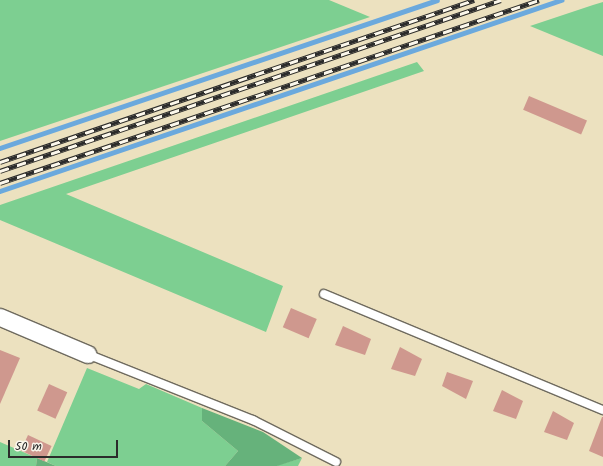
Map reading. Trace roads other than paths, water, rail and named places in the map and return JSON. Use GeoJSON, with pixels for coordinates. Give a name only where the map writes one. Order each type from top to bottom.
{"type":"FeatureCollection","features":[{"type":"Feature","properties":{"kind":"street"},"geometry":{"type":"LineString","coordinates":[[0,316],[87,354]]}},
{"type":"Feature","properties":{"kind":"lane"},"geometry":{"type":"LineString","coordinates":[[324,294],[603,410]]}},
{"type":"Feature","properties":{"kind":"lane"},"geometry":{"type":"LineString","coordinates":[[87,354],[253,420],[336,462]]}},
{"type":"Feature","properties":{"kind":"waterway"},"geometry":{"type":"LineString","coordinates":[[0,148],[437,0]]}},
{"type":"Feature","properties":{"kind":"waterway"},"geometry":{"type":"LineString","coordinates":[[0,191],[561,0]]}},
{"type":"Feature","properties":{"kind":"railway"},"geometry":{"type":"LineString","coordinates":[[0,162],[474,0]]}},
{"type":"Feature","properties":{"kind":"railway"},"geometry":{"type":"LineString","coordinates":[[0,171],[501,0]]}},
{"type":"Feature","properties":{"kind":"railway"},"geometry":{"type":"LineString","coordinates":[[0,183],[539,0]]}}]}
